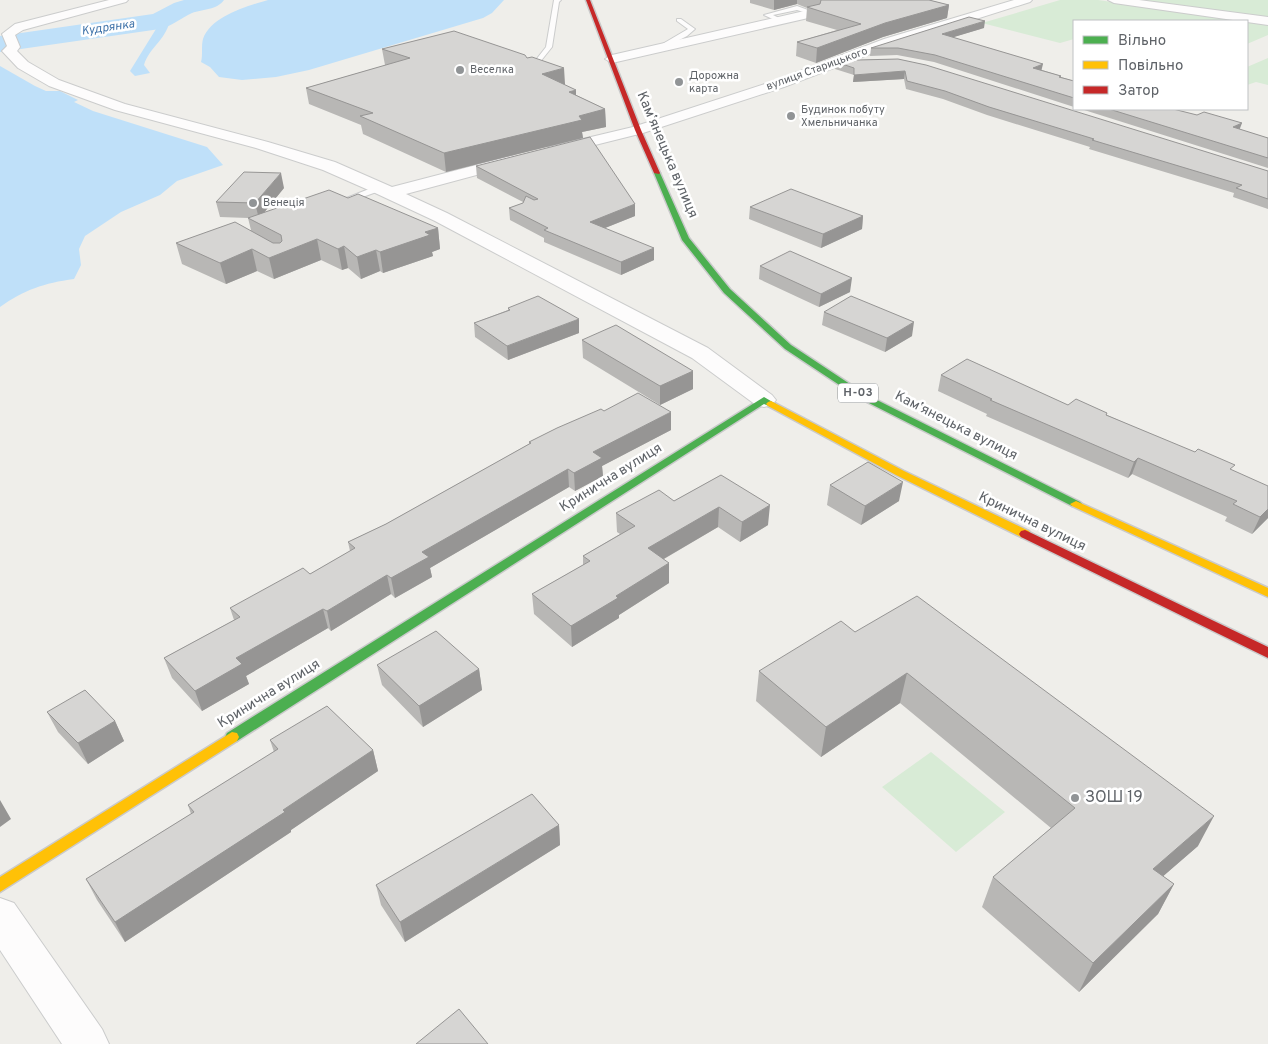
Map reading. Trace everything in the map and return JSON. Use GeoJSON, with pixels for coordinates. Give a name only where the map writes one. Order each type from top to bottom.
{"type":"FeatureCollection","features":[{"type":"Feature","properties":{"kind":"main road","name":"Камʼянецька вулиця"},"geometry":{"type":"LineString","coordinates":[[588,0],[638,130],[685,238],[727,291],[788,347],[862,396],[1094,513],[1268,593]]}},
{"type":"Feature","properties":{"kind":"main road","name":"Кринична вулиця"},"geometry":{"type":"LineString","coordinates":[[0,885],[397,631],[764,400],[900,474],[1268,653]]}},
{"type":"Feature","properties":{"kind":"street"},"geometry":{"type":"LineString","coordinates":[[122,0],[19,27],[8,34],[11,42],[9,51],[23,65],[54,83],[120,107],[262,144],[329,166],[384,190],[441,217],[700,353],[764,400]]}},
{"type":"Feature","properties":{"kind":"street","name":"вулиця Старицького"},"geometry":{"type":"LineString","coordinates":[[540,154],[638,130],[779,84],[890,42],[1026,0]]}},
{"type":"Feature","properties":{"kind":"street"},"geometry":{"type":"LineString","coordinates":[[1114,0],[1268,21]]}},
{"type":"Feature","properties":{"kind":"street"},"geometry":{"type":"LineString","coordinates":[[612,59],[654,51],[813,13]]}},
{"type":"Feature","properties":{"kind":"street"},"geometry":{"type":"LineString","coordinates":[[841,62],[878,61]]}},
{"type":"Feature","properties":{"kind":"street"},"geometry":{"type":"LineString","coordinates":[[384,190],[522,158]]}},
{"type":"Feature","properties":{"kind":"street"},"geometry":{"type":"LineString","coordinates":[[0,916],[87,1044]]}},
{"type":"Feature","properties":{"kind":"lane"},"geometry":{"type":"LineString","coordinates":[[530,71],[549,47],[556,2],[558,0]]}},
{"type":"Feature","properties":{"kind":"lane"},"geometry":{"type":"LineString","coordinates":[[654,51],[685,35],[692,29],[679,20]]}},
{"type":"Feature","properties":{"kind":"lane"},"geometry":{"type":"LineString","coordinates":[[333,204],[384,190]]}},
{"type":"Feature","properties":{"kind":"green space"},"geometry":{"type":"Polygon","coordinates":[[[1060,0],[1098,0],[1239,20],[1073,20],[1073,39],[1060,43],[982,23],[1060,0]]]}},
{"type":"Feature","properties":{"kind":"green space"},"geometry":{"type":"Polygon","coordinates":[[[1136,0],[1268,0],[1268,19],[1136,0]]]}},
{"type":"Feature","properties":{"kind":"green space"},"geometry":{"type":"Polygon","coordinates":[[[1248,21],[1268,24],[1268,35],[1248,44],[1248,21]]]}},
{"type":"Feature","properties":{"kind":"green space"},"geometry":{"type":"Polygon","coordinates":[[[1268,58],[1268,85],[1256,82],[1248,85],[1248,67],[1268,58]]]}},
{"type":"Feature","properties":{"kind":"green space"},"geometry":{"type":"Polygon","coordinates":[[[931,752],[1005,812],[956,852],[882,787],[931,752]]]}},
{"type":"Feature","properties":{"kind":"water"},"geometry":{"type":"Polygon","coordinates":[[[207,0],[216,0],[186,9],[170,17],[163,37],[150,53],[144,65],[150,73],[135,76],[130,71],[156,29],[151,24],[28,41],[28,39],[160,19],[176,9],[207,0]]]}},
{"type":"Feature","properties":{"kind":"water"},"geometry":{"type":"Polygon","coordinates":[[[268,0],[504,0],[492,13],[483,18],[309,70],[276,77],[242,80],[219,77],[210,67],[201,62],[203,39],[207,31],[214,24],[231,13],[268,0]]]}},
{"type":"Feature","properties":{"kind":"water"},"geometry":{"type":"Polygon","coordinates":[[[0,66],[46,91],[60,91],[78,100],[74,102],[93,111],[207,147],[223,165],[177,181],[160,195],[121,212],[85,236],[79,249],[81,265],[74,279],[35,288],[17,296],[0,307],[0,66]]]}},
{"type":"Feature","properties":{"kind":"building"},"geometry":{"type":"Polygon","coordinates":[[[821,0],[929,0],[949,5],[885,23],[817,48],[797,42],[861,24],[807,7],[820,4],[821,0]]]}},
{"type":"Feature","properties":{"kind":"building"},"geometry":{"type":"Polygon","coordinates":[[[969,17],[985,21],[942,34],[1043,64],[1033,68],[1073,81],[1073,98],[935,55],[898,48],[871,48],[969,17]]]}},
{"type":"Feature","properties":{"kind":"building"},"geometry":{"type":"Polygon","coordinates":[[[454,31],[525,55],[527,58],[532,57],[564,68],[542,74],[576,90],[569,92],[605,109],[579,116],[582,120],[444,153],[360,116],[373,113],[306,88],[410,58],[382,49],[454,31]]]}},
{"type":"Feature","properties":{"kind":"building"},"geometry":{"type":"Polygon","coordinates":[[[851,56],[853,59],[858,60],[898,59],[926,65],[1268,171],[1268,199],[1236,188],[1242,185],[1092,140],[1094,139],[989,107],[945,91],[907,81],[905,71],[854,75],[854,68],[836,62],[851,56]]]}},
{"type":"Feature","properties":{"kind":"building"},"geometry":{"type":"Polygon","coordinates":[[[1112,110],[1177,110],[1197,115],[1204,112],[1242,123],[1233,127],[1268,138],[1268,158],[1112,110]]]}},
{"type":"Feature","properties":{"kind":"building"},"geometry":{"type":"Polygon","coordinates":[[[590,137],[635,204],[590,222],[654,248],[621,262],[544,230],[548,228],[509,208],[523,203],[526,196],[534,200],[538,199],[476,166],[590,137]]]}},
{"type":"Feature","properties":{"kind":"building"},"geometry":{"type":"Polygon","coordinates":[[[244,172],[281,173],[255,203],[216,202],[244,172]]]}},
{"type":"Feature","properties":{"kind":"building"},"geometry":{"type":"Polygon","coordinates":[[[791,189],[863,216],[823,234],[750,207],[791,189]]]}},
{"type":"Feature","properties":{"kind":"building"},"geometry":{"type":"Polygon","coordinates":[[[329,190],[348,198],[358,194],[438,228],[425,232],[430,235],[380,252],[376,250],[357,257],[344,246],[338,249],[317,239],[269,258],[252,249],[220,263],[176,243],[235,222],[273,243],[280,243],[282,241],[281,235],[248,218],[329,190]]]}},
{"type":"Feature","properties":{"kind":"building"},"geometry":{"type":"Polygon","coordinates":[[[790,251],[852,278],[821,294],[760,266],[790,251]]]}},
{"type":"Feature","properties":{"kind":"building"},"geometry":{"type":"Polygon","coordinates":[[[538,296],[579,319],[507,346],[474,323],[510,310],[508,308],[538,296]]]}},
{"type":"Feature","properties":{"kind":"building"},"geometry":{"type":"Polygon","coordinates":[[[851,296],[914,322],[887,338],[824,312],[851,296]]]}},
{"type":"Feature","properties":{"kind":"building"},"geometry":{"type":"Polygon","coordinates":[[[616,325],[693,371],[660,386],[582,340],[616,325]]]}},
{"type":"Feature","properties":{"kind":"building"},"geometry":{"type":"Polygon","coordinates":[[[967,359],[1068,405],[1076,399],[1107,413],[1106,415],[1195,452],[1198,449],[1235,465],[1230,469],[1268,486],[1268,509],[1260,517],[1233,504],[1237,501],[1138,458],[1134,462],[990,400],[992,399],[941,375],[967,359]]]}},
{"type":"Feature","properties":{"kind":"building"},"geometry":{"type":"Polygon","coordinates":[[[638,393],[671,412],[593,452],[602,458],[574,473],[568,469],[422,552],[429,557],[391,578],[387,575],[327,611],[323,609],[236,658],[242,664],[195,691],[164,658],[240,617],[230,608],[303,568],[310,574],[355,548],[348,542],[386,524],[531,443],[529,442],[601,409],[604,411],[638,393]]]}},
{"type":"Feature","properties":{"kind":"building"},"geometry":{"type":"Polygon","coordinates":[[[868,462],[903,482],[865,506],[830,485],[868,462]]]}},
{"type":"Feature","properties":{"kind":"building"},"geometry":{"type":"Polygon","coordinates":[[[721,475],[770,505],[742,522],[719,507],[648,548],[669,563],[616,596],[618,598],[571,626],[532,594],[590,561],[583,556],[635,526],[616,513],[659,490],[674,501],[721,475]]]}},
{"type":"Feature","properties":{"kind":"building","name":"ЗОШ 19"},"geometry":{"type":"Polygon","coordinates":[[[917,596],[1214,816],[1153,869],[1174,884],[1093,963],[993,877],[1075,808],[907,673],[826,727],[759,671],[841,621],[855,632],[917,596]]]}},
{"type":"Feature","properties":{"kind":"building"},"geometry":{"type":"Polygon","coordinates":[[[436,631],[479,669],[419,706],[377,665],[436,631]]]}},
{"type":"Feature","properties":{"kind":"building"},"geometry":{"type":"Polygon","coordinates":[[[85,690],[115,721],[78,743],[47,712],[85,690]]]}},
{"type":"Feature","properties":{"kind":"building"},"geometry":{"type":"Polygon","coordinates":[[[327,706],[373,750],[283,810],[285,812],[115,922],[86,879],[194,812],[188,805],[278,749],[270,740],[327,706]]]}},
{"type":"Feature","properties":{"kind":"building"},"geometry":{"type":"Polygon","coordinates":[[[532,794],[559,825],[400,922],[376,885],[532,794]]]}},
{"type":"Feature","properties":{"kind":"building"},"geometry":{"type":"Polygon","coordinates":[[[459,1009],[488,1044],[416,1044],[459,1009]]]}},
{"type":"Feature","properties":{"kind":"waterway","name":"Кудрянка"},"geometry":{"type":"LineString","coordinates":[[0,44],[160,21],[183,8],[212,0]]}},
{"type":"Feature","properties":{"kind":"traffic: fast"},"geometry":{"type":"LineString","coordinates":[[657,173],[685,238],[727,291],[788,347],[862,396],[1076,504]]}},
{"type":"Feature","properties":{"kind":"traffic: fast"},"geometry":{"type":"LineString","coordinates":[[232,737],[764,400],[771,404]]}},
{"type":"Feature","properties":{"kind":"traffic: slow"},"geometry":{"type":"LineString","coordinates":[[771,404],[900,473],[1025,534]]}},
{"type":"Feature","properties":{"kind":"traffic: slow"},"geometry":{"type":"LineString","coordinates":[[1076,504],[1268,593]]}},
{"type":"Feature","properties":{"kind":"traffic: slow"},"geometry":{"type":"LineString","coordinates":[[0,885],[232,737]]}},
{"type":"Feature","properties":{"kind":"traffic: jam"},"geometry":{"type":"LineString","coordinates":[[588,0],[638,130],[657,173]]}},
{"type":"Feature","properties":{"kind":"traffic: jam"},"geometry":{"type":"LineString","coordinates":[[1025,534],[1268,653]]}},
{"type":"Feature","properties":{"kind":"place","name":"Веселка"},"geometry":{"type":"Point","coordinates":[460,70]}},
{"type":"Feature","properties":{"kind":"place","name":"Дорожна карта"},"geometry":{"type":"Point","coordinates":[679,82]}},
{"type":"Feature","properties":{"kind":"place","name":"Будинок побуту Хмельничанка"},"geometry":{"type":"Point","coordinates":[791,116]}},
{"type":"Feature","properties":{"kind":"place","name":"Венеція"},"geometry":{"type":"Point","coordinates":[253,203]}},
{"type":"Feature","properties":{"kind":"place","name":"ЗОШ 19"},"geometry":{"type":"Point","coordinates":[1075,798]}}]}
